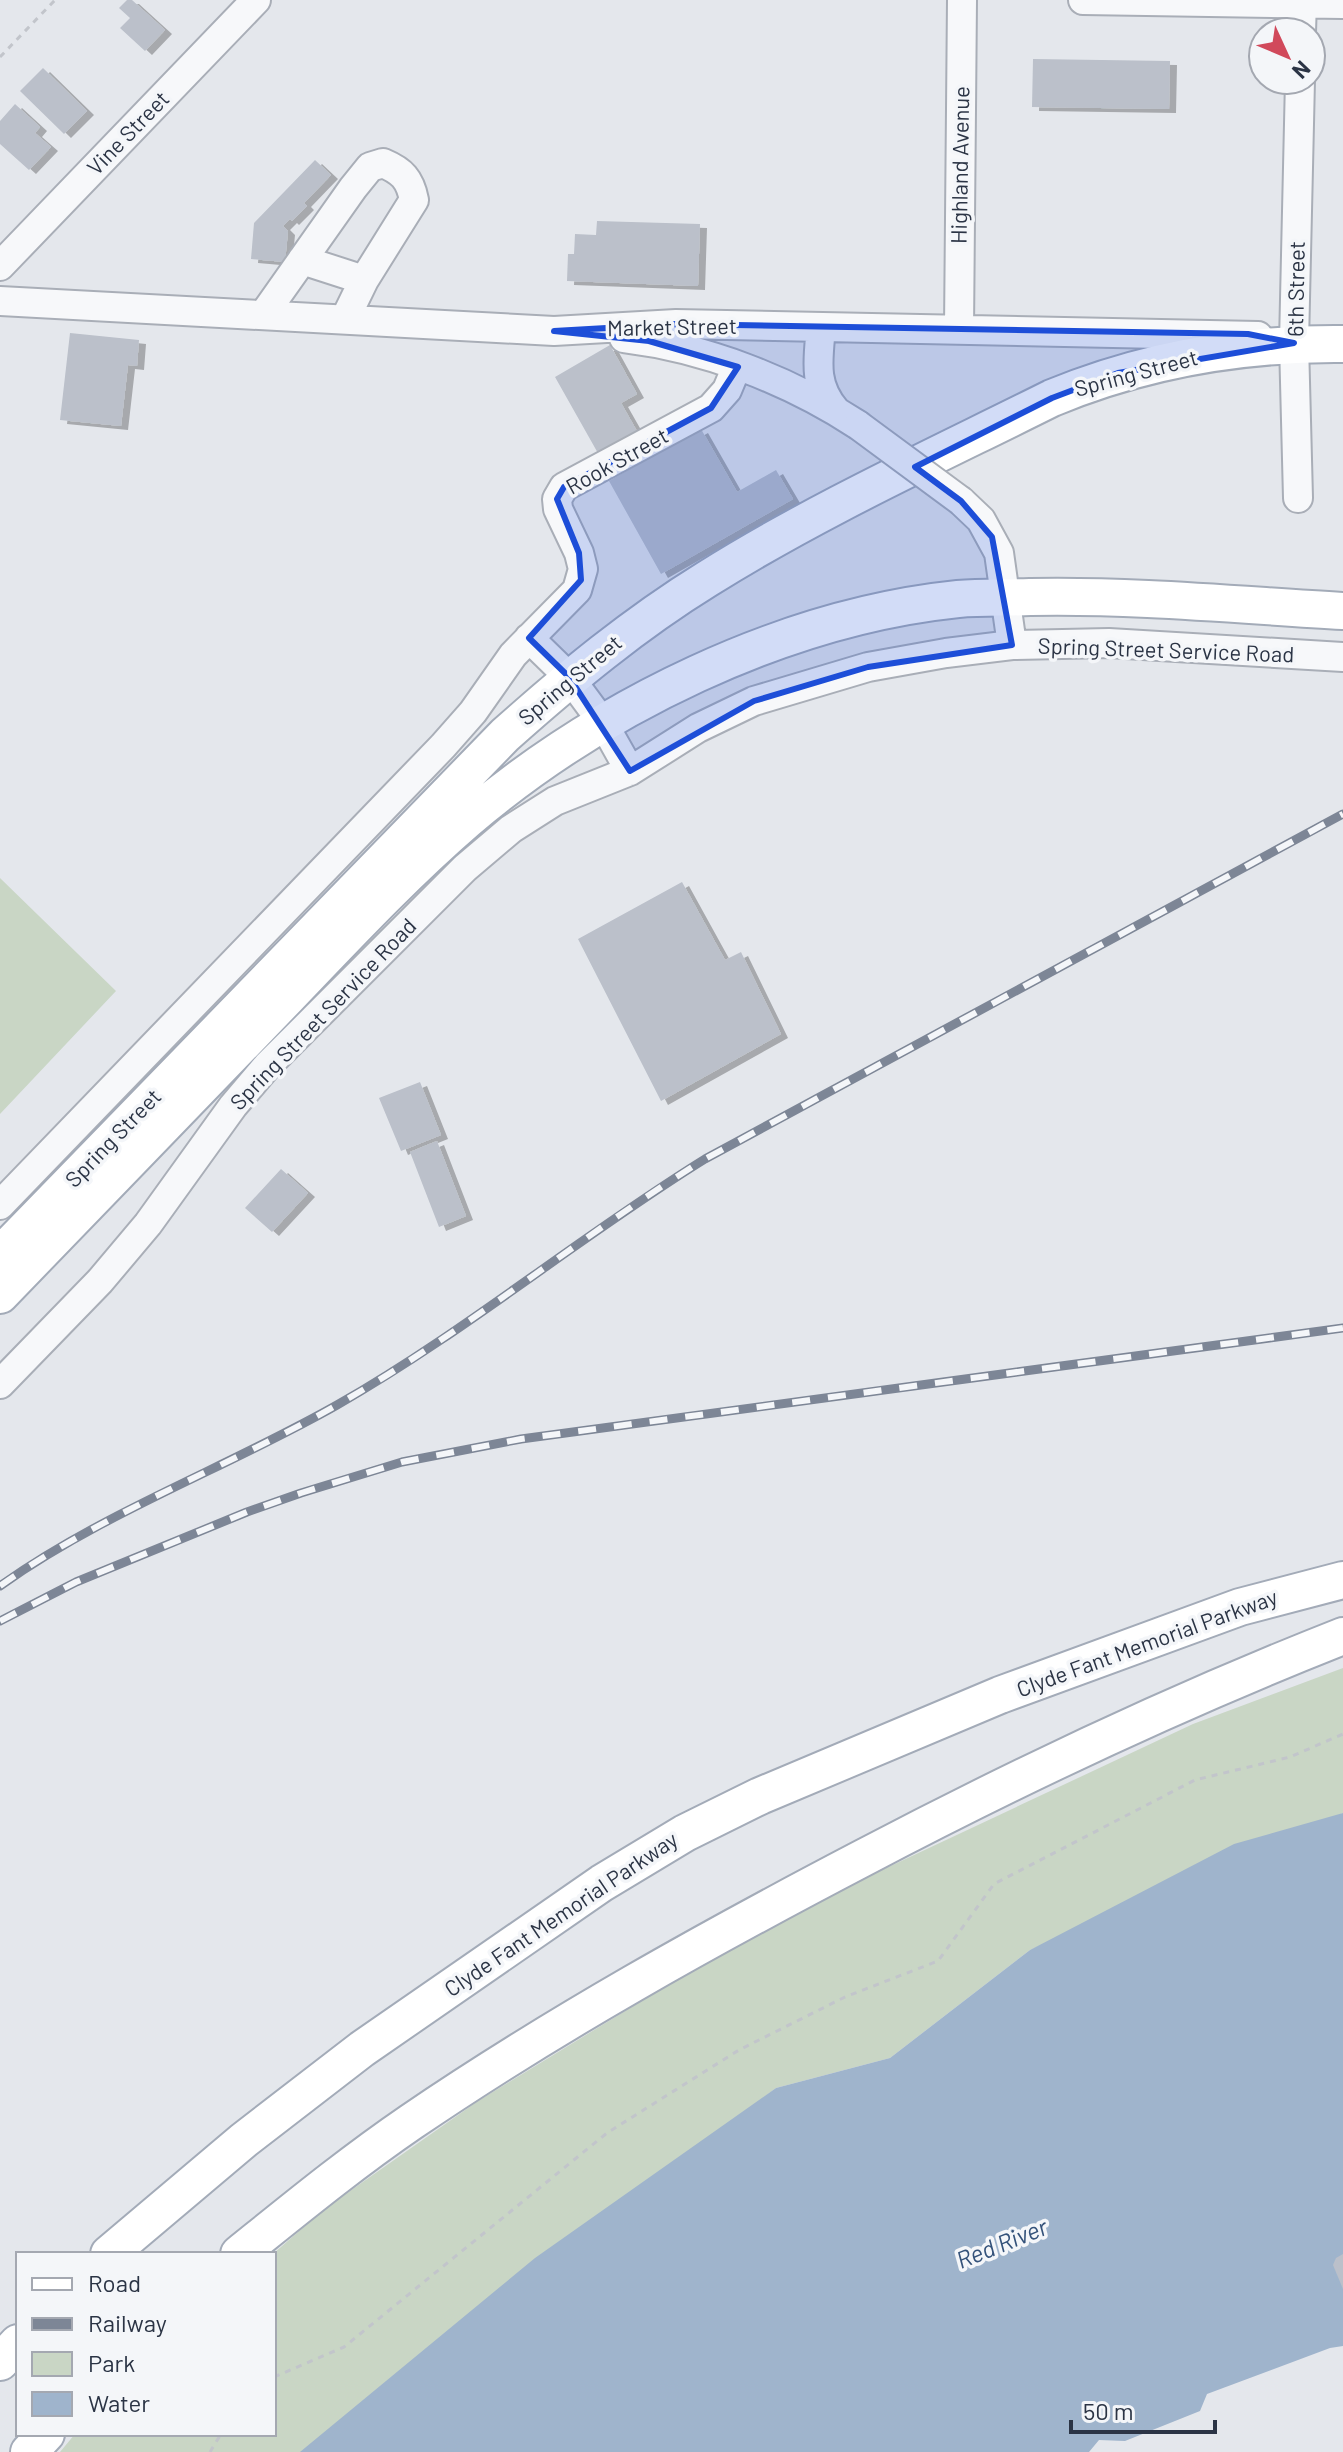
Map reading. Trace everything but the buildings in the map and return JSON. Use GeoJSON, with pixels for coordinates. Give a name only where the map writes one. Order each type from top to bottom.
{"type":"FeatureCollection","features":[{"type":"Feature","properties":{"kind":"main road","name":"Market Street"},"geometry":{"type":"LineString","coordinates":[[1294,343],[1343,344]]}},
{"type":"Feature","properties":{"kind":"main road","name":"Spring Street"},"geometry":{"type":"LineString","coordinates":[[0,1255],[505,735],[569,677],[628,633],[745,555],[1084,384],[1152,365],[1212,353],[1294,343]]}},
{"type":"Feature","properties":{"kind":"main road","name":"Spring Street"},"geometry":{"type":"LineString","coordinates":[[0,1295],[414,869],[512,784],[558,751],[603,723],[684,681],[801,632],[920,604],[960,599],[1131,598],[1343,611]]}},
{"type":"Feature","properties":{"kind":"main road","name":"Clyde Fant Memorial Parkway"},"geometry":{"type":"LineString","coordinates":[[111,2252],[244,2140],[362,2049],[602,1883],[685,1833],[760,1796],[1000,1695],[1240,1607],[1343,1580]]}},
{"type":"Feature","properties":{"kind":"main road"},"geometry":{"type":"LineString","coordinates":[[241,2252],[317,2191],[409,2124],[505,2061],[680,1956],[931,1822],[1094,1742],[1197,1695],[1343,1636]]}},
{"type":"Feature","properties":{"kind":"main road"},"geometry":{"type":"LineString","coordinates":[[0,2362],[16,2345]]}},
{"type":"Feature","properties":{"kind":"main road"},"geometry":{"type":"LineString","coordinates":[[29,2452],[44,2436]]}},
{"type":"Feature","properties":{"kind":"street","name":"Vine Street"},"geometry":{"type":"LineString","coordinates":[[0,266],[256,0]]}},
{"type":"Feature","properties":{"kind":"street","name":"Highland Avenue"},"geometry":{"type":"LineString","coordinates":[[959,329],[962,0]]}},
{"type":"Feature","properties":{"kind":"street"},"geometry":{"type":"LineString","coordinates":[[1083,0],[1343,4]]}},
{"type":"Feature","properties":{"kind":"street","name":"6th Street"},"geometry":{"type":"LineString","coordinates":[[1298,498],[1294,343],[1300,96]]}},
{"type":"Feature","properties":{"kind":"street"},"geometry":{"type":"LineString","coordinates":[[264,314],[370,167],[383,163],[397,169],[411,181],[414,200],[364,280],[345,319]]}},
{"type":"Feature","properties":{"kind":"street"},"geometry":{"type":"LineString","coordinates":[[302,260],[364,280]]}},
{"type":"Feature","properties":{"kind":"street","name":"Market Street"},"geometry":{"type":"LineString","coordinates":[[0,301],[554,331],[676,324],[1248,334],[1294,343]]}},
{"type":"Feature","properties":{"kind":"street"},"geometry":{"type":"LineString","coordinates":[[821,328],[817,367],[825,398],[847,418],[961,501],[981,520],[992,537],[999,553],[1012,645]]}},
{"type":"Feature","properties":{"kind":"street"},"geometry":{"type":"LineString","coordinates":[[554,331],[649,341],[737,366],[788,386],[847,418]]}},
{"type":"Feature","properties":{"kind":"street","name":"Rook Street"},"geometry":{"type":"LineString","coordinates":[[529,638],[567,602],[581,580],[583,569],[579,553],[558,509],[557,499],[564,487],[711,408],[727,390],[737,366]]}},
{"type":"Feature","properties":{"kind":"street"},"geometry":{"type":"LineString","coordinates":[[0,1205],[443,746],[529,638],[569,677],[603,723],[630,771]]}},
{"type":"Feature","properties":{"kind":"street","name":"Spring Street Service Road"},"geometry":{"type":"LineString","coordinates":[[0,1384],[100,1281],[148,1224],[233,1106],[267,1066],[465,868],[511,829],[555,801],[630,771],[698,728],[754,701],[868,667],[1012,645],[1109,643],[1343,657]]}},
{"type":"Feature","properties":{"kind":"path"},"geometry":{"type":"LineString","coordinates":[[0,57],[55,0]]}},
{"type":"Feature","properties":{"kind":"path"},"geometry":{"type":"LineString","coordinates":[[276,2376],[344,2347],[607,2133],[739,2050],[845,1997],[938,1961],[994,1884],[1195,1780],[1290,1757],[1343,1734]]}},
{"type":"Feature","properties":{"kind":"highlighted area"},"geometry":{"type":"Polygon","coordinates":[[[676,324],[1248,334],[1294,343],[1118,373],[1052,398],[915,467],[961,501],[992,537],[1012,645],[868,667],[754,701],[630,771],[569,677],[529,638],[581,580],[579,553],[557,499],[564,487],[711,408],[738,367],[649,341],[554,331],[676,324]]]}},
{"type":"Feature","properties":{"kind":"green space"},"geometry":{"type":"Polygon","coordinates":[[[0,878],[116,991],[0,1114],[0,878]]]}},
{"type":"Feature","properties":{"kind":"green space"},"geometry":{"type":"Polygon","coordinates":[[[1343,1668],[1343,1813],[1030,1950],[890,2058],[776,2088],[304,2452],[60,2452],[73,2436],[276,2436],[275,2252],[323,2210],[478,2101],[689,1972],[848,1886],[1193,1724],[1343,1668]]]}},
{"type":"Feature","properties":{"kind":"water","name":"Red River"},"geometry":{"type":"Polygon","coordinates":[[[1343,1813],[1343,2346],[1330,2348],[1207,2394],[1200,2411],[1125,2441],[1099,2440],[1089,2452],[300,2452],[535,2258],[776,2088],[890,2058],[1030,1950],[1234,1844],[1343,1813]]]}},
{"type":"Feature","properties":{"kind":"railway"},"geometry":{"type":"LineString","coordinates":[[0,1586],[81,1535],[295,1428],[384,1377],[705,1159],[1343,814]]}},
{"type":"Feature","properties":{"kind":"railway"},"geometry":{"type":"LineString","coordinates":[[0,1621],[76,1582],[247,1512],[402,1462],[521,1439],[1343,1328]]}}]}
